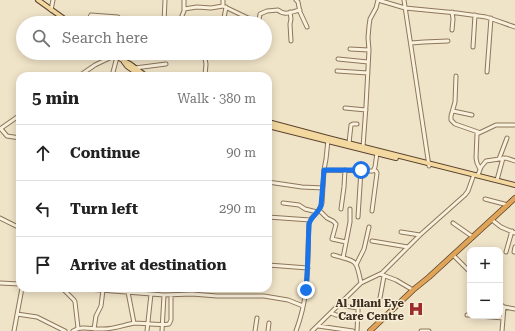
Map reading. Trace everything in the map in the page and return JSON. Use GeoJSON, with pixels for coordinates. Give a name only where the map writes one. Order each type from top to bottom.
{"type":"FeatureCollection","features":[{"type":"Feature","properties":{"kind":"highway"},"geometry":{"type":"LineString","coordinates":[[370,331],[515,198]]}},
{"type":"Feature","properties":{"kind":"main road"},"geometry":{"type":"LineString","coordinates":[[38,0],[60,16]]}},
{"type":"Feature","properties":{"kind":"main road"},"geometry":{"type":"LineString","coordinates":[[124,61],[140,72]]}},
{"type":"Feature","properties":{"kind":"main road"},"geometry":{"type":"LineString","coordinates":[[124,61],[127,66],[135,72]]}},
{"type":"Feature","properties":{"kind":"main road"},"geometry":{"type":"LineString","coordinates":[[272,123],[328,140],[349,143],[515,186]]}},
{"type":"Feature","properties":{"kind":"main road"},"geometry":{"type":"LineString","coordinates":[[272,127],[428,164]]}},
{"type":"Feature","properties":{"kind":"main road"},"geometry":{"type":"LineString","coordinates":[[476,176],[497,180],[515,186]]}},
{"type":"Feature","properties":{"kind":"street"},"geometry":{"type":"LineString","coordinates":[[52,10],[53,0]]}},
{"type":"Feature","properties":{"kind":"street"},"geometry":{"type":"LineString","coordinates":[[164,16],[165,0]]}},
{"type":"Feature","properties":{"kind":"street"},"geometry":{"type":"LineString","coordinates":[[182,16],[184,9],[184,0]]}},
{"type":"Feature","properties":{"kind":"street"},"geometry":{"type":"LineString","coordinates":[[223,0],[225,7],[224,16]]}},
{"type":"Feature","properties":{"kind":"street"},"geometry":{"type":"LineString","coordinates":[[296,0],[307,26]]}},
{"type":"Feature","properties":{"kind":"street"},"geometry":{"type":"LineString","coordinates":[[363,147],[368,74],[369,22],[378,0],[406,8],[452,12],[491,18],[515,26]]}},
{"type":"Feature","properties":{"kind":"street"},"geometry":{"type":"LineString","coordinates":[[404,0],[428,164]]}},
{"type":"Feature","properties":{"kind":"street"},"geometry":{"type":"LineString","coordinates":[[184,9],[197,7],[225,7],[244,16]]}},
{"type":"Feature","properties":{"kind":"street"},"geometry":{"type":"LineString","coordinates":[[260,16],[260,14],[267,11],[278,10],[282,14],[300,10]]}},
{"type":"Feature","properties":{"kind":"street"},"geometry":{"type":"LineString","coordinates":[[290,12],[292,19],[290,23],[291,41]]}},
{"type":"Feature","properties":{"kind":"street"},"geometry":{"type":"LineString","coordinates":[[452,12],[452,30]]}},
{"type":"Feature","properties":{"kind":"street"},"geometry":{"type":"LineString","coordinates":[[90,16],[104,16]]}},
{"type":"Feature","properties":{"kind":"street"},"geometry":{"type":"LineString","coordinates":[[473,47],[475,16]]}},
{"type":"Feature","properties":{"kind":"street"},"geometry":{"type":"LineString","coordinates":[[488,72],[491,18]]}},
{"type":"Feature","properties":{"kind":"street"},"geometry":{"type":"LineString","coordinates":[[411,43],[448,41]]}},
{"type":"Feature","properties":{"kind":"street"},"geometry":{"type":"LineString","coordinates":[[350,49],[369,50]]}},
{"type":"Feature","properties":{"kind":"street"},"geometry":{"type":"LineString","coordinates":[[338,59],[368,62]]}},
{"type":"Feature","properties":{"kind":"street"},"geometry":{"type":"LineString","coordinates":[[86,72],[95,64],[103,60]]}},
{"type":"Feature","properties":{"kind":"street"},"geometry":{"type":"LineString","coordinates":[[113,72],[115,60]]}},
{"type":"Feature","properties":{"kind":"street"},"geometry":{"type":"LineString","coordinates":[[205,60],[205,72]]}},
{"type":"Feature","properties":{"kind":"street"},"geometry":{"type":"LineString","coordinates":[[135,68],[166,64]]}},
{"type":"Feature","properties":{"kind":"street"},"geometry":{"type":"LineString","coordinates":[[337,71],[368,74]]}},
{"type":"Feature","properties":{"kind":"street"},"geometry":{"type":"LineString","coordinates":[[456,76],[455,102],[451,119],[454,124],[478,132],[496,125],[514,125]]}},
{"type":"Feature","properties":{"kind":"street"},"geometry":{"type":"LineString","coordinates":[[345,108],[366,110]]}},
{"type":"Feature","properties":{"kind":"street"},"geometry":{"type":"LineString","coordinates":[[453,111],[472,115]]}},
{"type":"Feature","properties":{"kind":"street"},"geometry":{"type":"LineString","coordinates":[[16,118],[0,129],[7,136],[16,137]]}},
{"type":"Feature","properties":{"kind":"street"},"geometry":{"type":"LineString","coordinates":[[349,143],[351,125],[357,124]]}},
{"type":"Feature","properties":{"kind":"street"},"geometry":{"type":"LineString","coordinates":[[478,132],[476,158],[480,169]]}},
{"type":"Feature","properties":{"kind":"street"},"geometry":{"type":"LineString","coordinates":[[497,180],[507,138]]}},
{"type":"Feature","properties":{"kind":"street"},"geometry":{"type":"LineString","coordinates":[[296,331],[301,318],[306,290],[309,224],[310,220],[318,211],[322,203],[328,140]]}},
{"type":"Feature","properties":{"kind":"street"},"geometry":{"type":"LineString","coordinates":[[372,211],[377,172],[374,170],[377,153]]}},
{"type":"Feature","properties":{"kind":"street"},"geometry":{"type":"LineString","coordinates":[[312,331],[361,283],[380,274],[408,246],[465,195],[486,161],[506,158],[515,161]]}},
{"type":"Feature","properties":{"kind":"street"},"geometry":{"type":"LineString","coordinates":[[324,170],[374,170]]}},
{"type":"Feature","properties":{"kind":"street"},"geometry":{"type":"LineString","coordinates":[[341,209],[345,170]]}},
{"type":"Feature","properties":{"kind":"street"},"geometry":{"type":"LineString","coordinates":[[358,217],[361,170]]}},
{"type":"Feature","properties":{"kind":"street"},"geometry":{"type":"LineString","coordinates":[[272,183],[302,187],[323,188]]}},
{"type":"Feature","properties":{"kind":"street"},"geometry":{"type":"LineString","coordinates":[[485,199],[508,205]]}},
{"type":"Feature","properties":{"kind":"street"},"geometry":{"type":"LineString","coordinates":[[283,203],[299,205],[305,209],[318,211],[336,224],[332,239],[346,242]]}},
{"type":"Feature","properties":{"kind":"street"},"geometry":{"type":"LineString","coordinates":[[343,258],[350,222],[350,209]]}},
{"type":"Feature","properties":{"kind":"street"},"geometry":{"type":"LineString","coordinates":[[272,217],[310,220]]}},
{"type":"Feature","properties":{"kind":"street"},"geometry":{"type":"LineString","coordinates":[[0,218],[16,226]]}},
{"type":"Feature","properties":{"kind":"street"},"geometry":{"type":"LineString","coordinates":[[492,220],[501,227],[514,232],[506,252]]}},
{"type":"Feature","properties":{"kind":"street"},"geometry":{"type":"LineString","coordinates":[[453,223],[473,237]]}},
{"type":"Feature","properties":{"kind":"street"},"geometry":{"type":"LineString","coordinates":[[356,265],[364,249],[369,227]]}},
{"type":"Feature","properties":{"kind":"street"},"geometry":{"type":"LineString","coordinates":[[401,232],[420,235]]}},
{"type":"Feature","properties":{"kind":"street"},"geometry":{"type":"LineString","coordinates":[[372,241],[408,246]]}},
{"type":"Feature","properties":{"kind":"street"},"geometry":{"type":"LineString","coordinates":[[514,252],[515,247]]}},
{"type":"Feature","properties":{"kind":"street"},"geometry":{"type":"LineString","coordinates":[[333,255],[352,261],[356,265],[361,283]]}},
{"type":"Feature","properties":{"kind":"street"},"geometry":{"type":"LineString","coordinates":[[453,255],[467,269]]}},
{"type":"Feature","properties":{"kind":"street"},"geometry":{"type":"LineString","coordinates":[[272,265],[308,268]]}},
{"type":"Feature","properties":{"kind":"street"},"geometry":{"type":"LineString","coordinates":[[380,274],[396,280],[413,290]]}},
{"type":"Feature","properties":{"kind":"street"},"geometry":{"type":"LineString","coordinates":[[380,298],[384,276]]}},
{"type":"Feature","properties":{"kind":"street"},"geometry":{"type":"LineString","coordinates":[[0,283],[16,284]]}},
{"type":"Feature","properties":{"kind":"street"},"geometry":{"type":"LineString","coordinates":[[14,331],[21,292]]}},
{"type":"Feature","properties":{"kind":"street"},"geometry":{"type":"LineString","coordinates":[[66,292],[75,302],[78,328]]}},
{"type":"Feature","properties":{"kind":"street"},"geometry":{"type":"LineString","coordinates":[[94,330],[96,316],[101,306],[104,292]]}},
{"type":"Feature","properties":{"kind":"street"},"geometry":{"type":"LineString","coordinates":[[128,292],[134,323]]}},
{"type":"Feature","properties":{"kind":"street"},"geometry":{"type":"LineString","coordinates":[[140,292],[164,295],[192,294],[217,296],[264,296],[288,300],[303,306]]}},
{"type":"Feature","properties":{"kind":"street"},"geometry":{"type":"LineString","coordinates":[[147,331],[151,294]]}},
{"type":"Feature","properties":{"kind":"street"},"geometry":{"type":"LineString","coordinates":[[162,331],[164,295]]}},
{"type":"Feature","properties":{"kind":"street"},"geometry":{"type":"LineString","coordinates":[[72,331],[78,328],[94,330],[109,329],[134,323],[169,324],[171,295]]}},
{"type":"Feature","properties":{"kind":"street"},"geometry":{"type":"LineString","coordinates":[[339,305],[358,308],[357,331]]}},
{"type":"Feature","properties":{"kind":"street"},"geometry":{"type":"LineString","coordinates":[[503,313],[504,308],[515,309]]}},
{"type":"Feature","properties":{"kind":"street"},"geometry":{"type":"LineString","coordinates":[[331,313],[346,317]]}},
{"type":"Feature","properties":{"kind":"street"},"geometry":{"type":"LineString","coordinates":[[17,314],[37,317],[65,331]]}},
{"type":"Feature","properties":{"kind":"street"},"geometry":{"type":"LineString","coordinates":[[256,331],[257,318]]}},
{"type":"Feature","properties":{"kind":"street"},"geometry":{"type":"LineString","coordinates":[[502,319],[502,331]]}},
{"type":"Feature","properties":{"kind":"street"},"geometry":{"type":"LineString","coordinates":[[268,331],[269,323]]}},
{"type":"Feature","properties":{"kind":"street"},"geometry":{"type":"LineString","coordinates":[[318,326],[353,331]]}},
{"type":"Feature","properties":{"kind":"street"},"geometry":{"type":"LineString","coordinates":[[421,331],[429,331]]}},
{"type":"Feature","properties":{"kind":"place","name":"Al Jilani Eye Care Centre"},"geometry":{"type":"Point","coordinates":[416,309]}},
{"type":"Feature","properties":{"kind":"route"},"geometry":{"type":"LineString","coordinates":[[306,290],[309,224],[310,220],[319,210],[322,203],[324,170],[361,170]]}}]}
